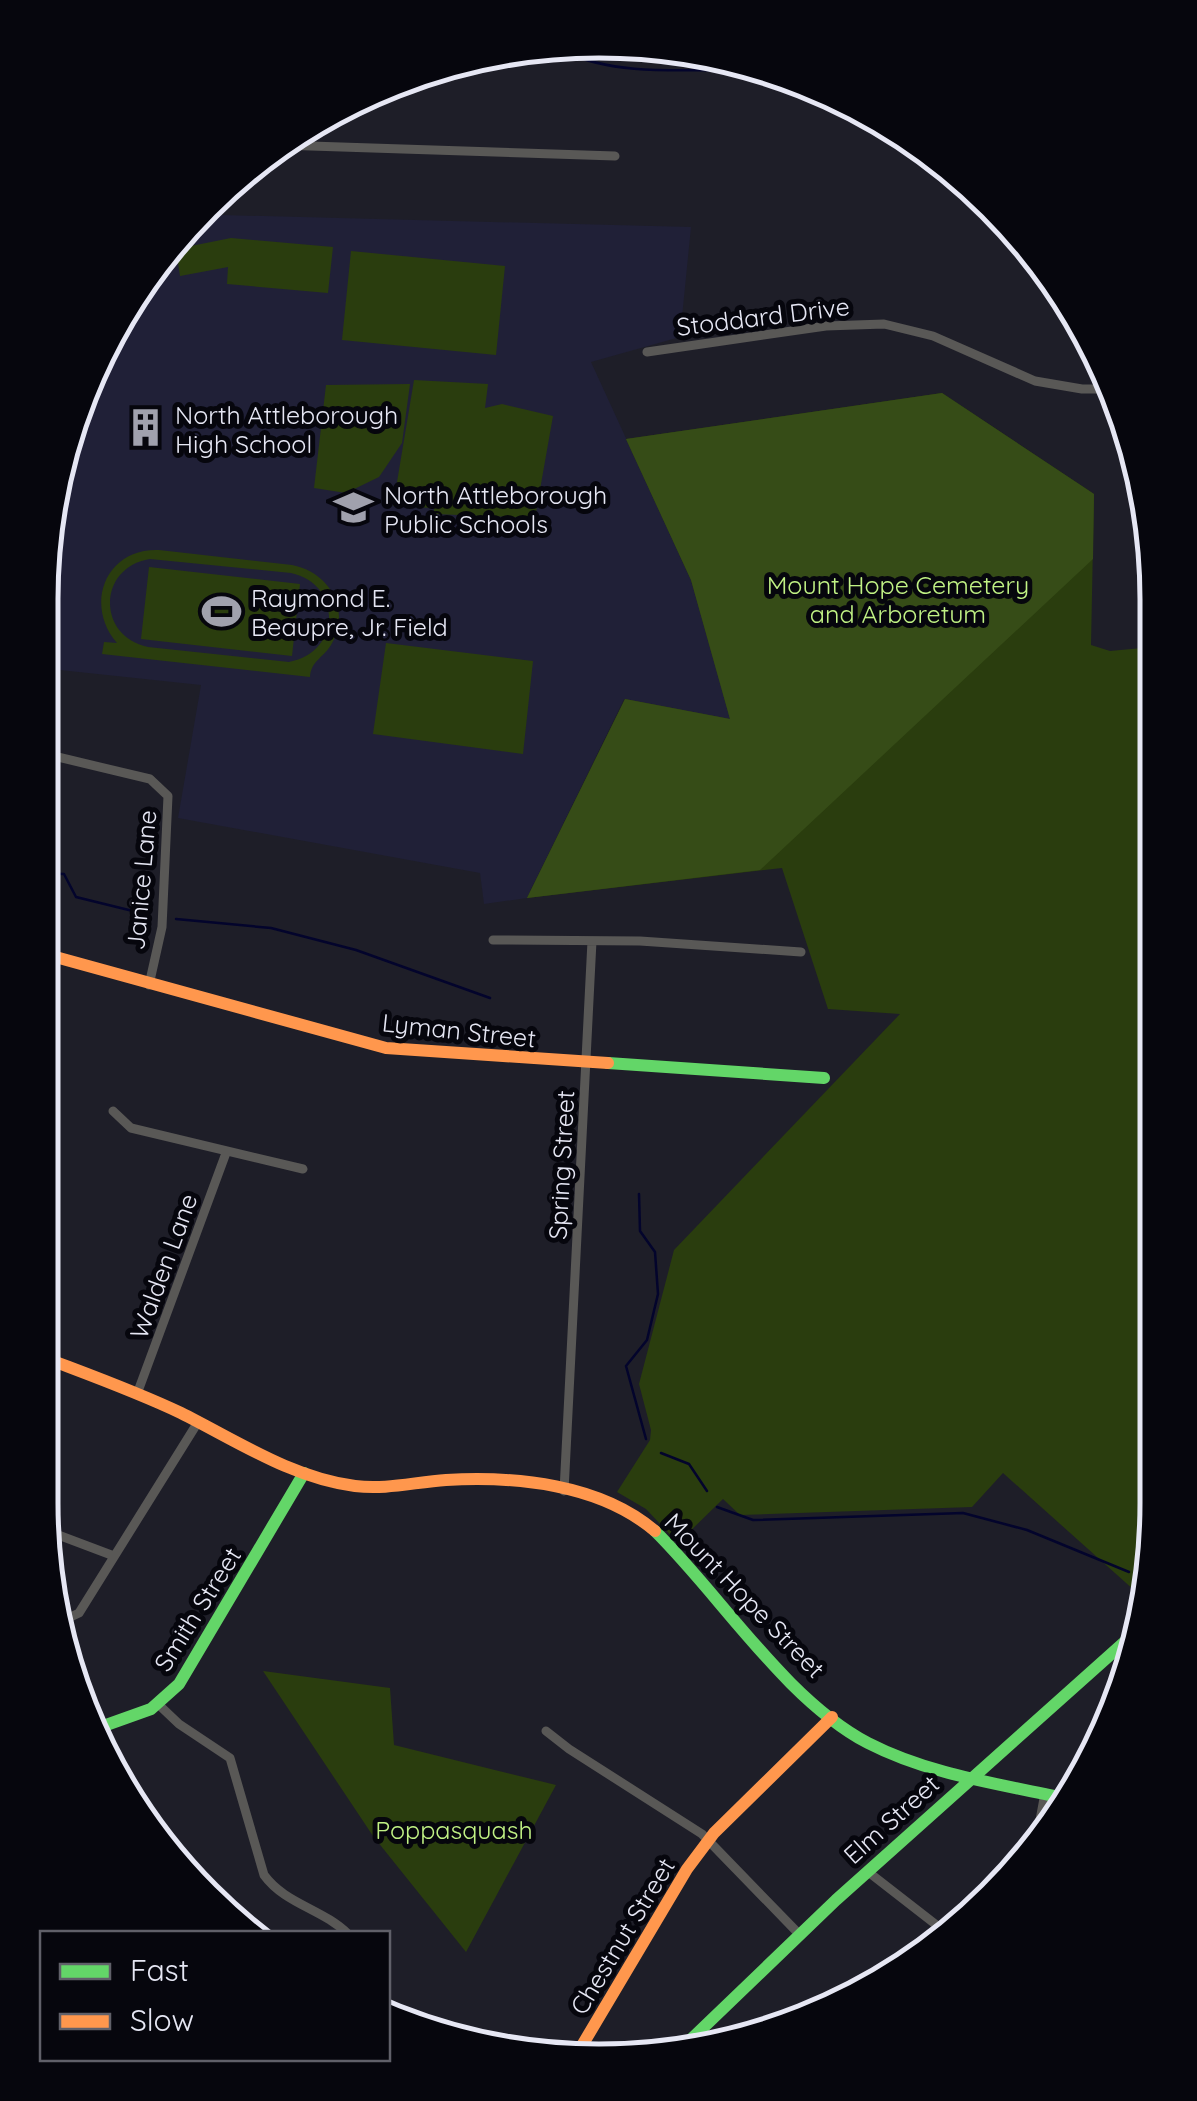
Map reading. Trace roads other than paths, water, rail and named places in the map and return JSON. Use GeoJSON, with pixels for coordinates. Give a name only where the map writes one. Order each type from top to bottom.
{"type":"FeatureCollection","features":[{"type":"Feature","properties":{"kind":"street"},"geometry":{"type":"LineString","coordinates":[[303,146],[615,156]]}},
{"type":"Feature","properties":{"kind":"street","name":"Stoddard Drive"},"geometry":{"type":"LineString","coordinates":[[647,352],[826,326],[884,324],[933,336],[1035,381],[1097,389]]}},
{"type":"Feature","properties":{"kind":"street","name":"Janice Lane"},"geometry":{"type":"LineString","coordinates":[[58,757],[150,778],[168,796],[162,926],[149,984]]}},
{"type":"Feature","properties":{"kind":"street"},"geometry":{"type":"LineString","coordinates":[[493,940],[640,941],[801,952]]}},
{"type":"Feature","properties":{"kind":"street","name":"Spring Street"},"geometry":{"type":"LineString","coordinates":[[564,1491],[592,942]]}},
{"type":"Feature","properties":{"kind":"street","name":"Lyman Street"},"geometry":{"type":"LineString","coordinates":[[58,958],[386,1048],[824,1078]]}},
{"type":"Feature","properties":{"kind":"street"},"geometry":{"type":"LineString","coordinates":[[113,1111],[131,1128],[302,1168]]}},
{"type":"Feature","properties":{"kind":"street","name":"Walden Lane"},"geometry":{"type":"LineString","coordinates":[[137,1394],[226,1153]]}},
{"type":"Feature","properties":{"kind":"street","name":"Mount Hope Street"},"geometry":{"type":"LineString","coordinates":[[58,1363],[137,1394],[304,1474],[352,1487],[472,1480],[564,1491],[615,1504],[653,1528],[764,1651],[832,1717],[872,1746],[898,1758],[1053,1796]]}},
{"type":"Feature","properties":{"kind":"street"},"geometry":{"type":"LineString","coordinates":[[70,1618],[79,1614],[198,1422]]}},
{"type":"Feature","properties":{"kind":"street","name":"Smith Street"},"geometry":{"type":"LineString","coordinates":[[106,1725],[146,1714],[179,1684],[304,1474]]}},
{"type":"Feature","properties":{"kind":"street"},"geometry":{"type":"LineString","coordinates":[[59,1536],[114,1556]]}},
{"type":"Feature","properties":{"kind":"street","name":"Elm Street"},"geometry":{"type":"LineString","coordinates":[[697,2034],[867,1871],[1120,1646]]}},
{"type":"Feature","properties":{"kind":"street"},"geometry":{"type":"LineString","coordinates":[[159,1705],[230,1758],[264,1875],[274,1888],[336,1922],[345,1931]]}},
{"type":"Feature","properties":{"kind":"street","name":"Chestnut Street"},"geometry":{"type":"LineString","coordinates":[[583,2043],[686,1869],[707,1842],[832,1717]]}},
{"type":"Feature","properties":{"kind":"street","name":"Chestnut Street"},"geometry":{"type":"LineString","coordinates":[[546,1731],[569,1750],[702,1834],[707,1842]]}},
{"type":"Feature","properties":{"kind":"street"},"geometry":{"type":"LineString","coordinates":[[1041,1812],[1045,1794]]}},
{"type":"Feature","properties":{"kind":"street"},"geometry":{"type":"LineString","coordinates":[[707,1842],[799,1934]]}},
{"type":"Feature","properties":{"kind":"street"},"geometry":{"type":"LineString","coordinates":[[867,1871],[936,1925]]}},
{"type":"Feature","properties":{"kind":"waterway"},"geometry":{"type":"LineString","coordinates":[[582,58],[631,68],[713,70]]}},
{"type":"Feature","properties":{"kind":"waterway"},"geometry":{"type":"LineString","coordinates":[[58,874],[64,874],[76,897],[145,914]]}},
{"type":"Feature","properties":{"kind":"waterway"},"geometry":{"type":"LineString","coordinates":[[176,919],[271,928],[356,950],[490,998]]}},
{"type":"Feature","properties":{"kind":"waterway"},"geometry":{"type":"LineString","coordinates":[[639,1194],[640,1231],[655,1252],[658,1294],[647,1340],[626,1366],[646,1439]]}},
{"type":"Feature","properties":{"kind":"waterway"},"geometry":{"type":"LineString","coordinates":[[661,1453],[689,1464],[707,1491]]}},
{"type":"Feature","properties":{"kind":"waterway"},"geometry":{"type":"LineString","coordinates":[[717,1507],[753,1520],[963,1513],[1027,1530],[1129,1572]]}},
{"type":"Feature","properties":{"kind":"place","name":"North Attleborough High School"},"geometry":{"type":"Point","coordinates":[145,428]}},
{"type":"Feature","properties":{"kind":"place","name":"North Attleborough Public Schools"},"geometry":{"type":"Point","coordinates":[354,508]}},
{"type":"Feature","properties":{"kind":"place","name":"Raymond E. Beaupre, Jr. Field"},"geometry":{"type":"Point","coordinates":[221,611]}},
{"type":"Feature","properties":{"kind":"park label","name":"Mount Hope Cemetery and Arboretum"},"geometry":{"type":"Point","coordinates":[898,598]}},
{"type":"Feature","properties":{"kind":"park label","name":"Poppasquash"},"geometry":{"type":"Point","coordinates":[454,1829]}}]}
